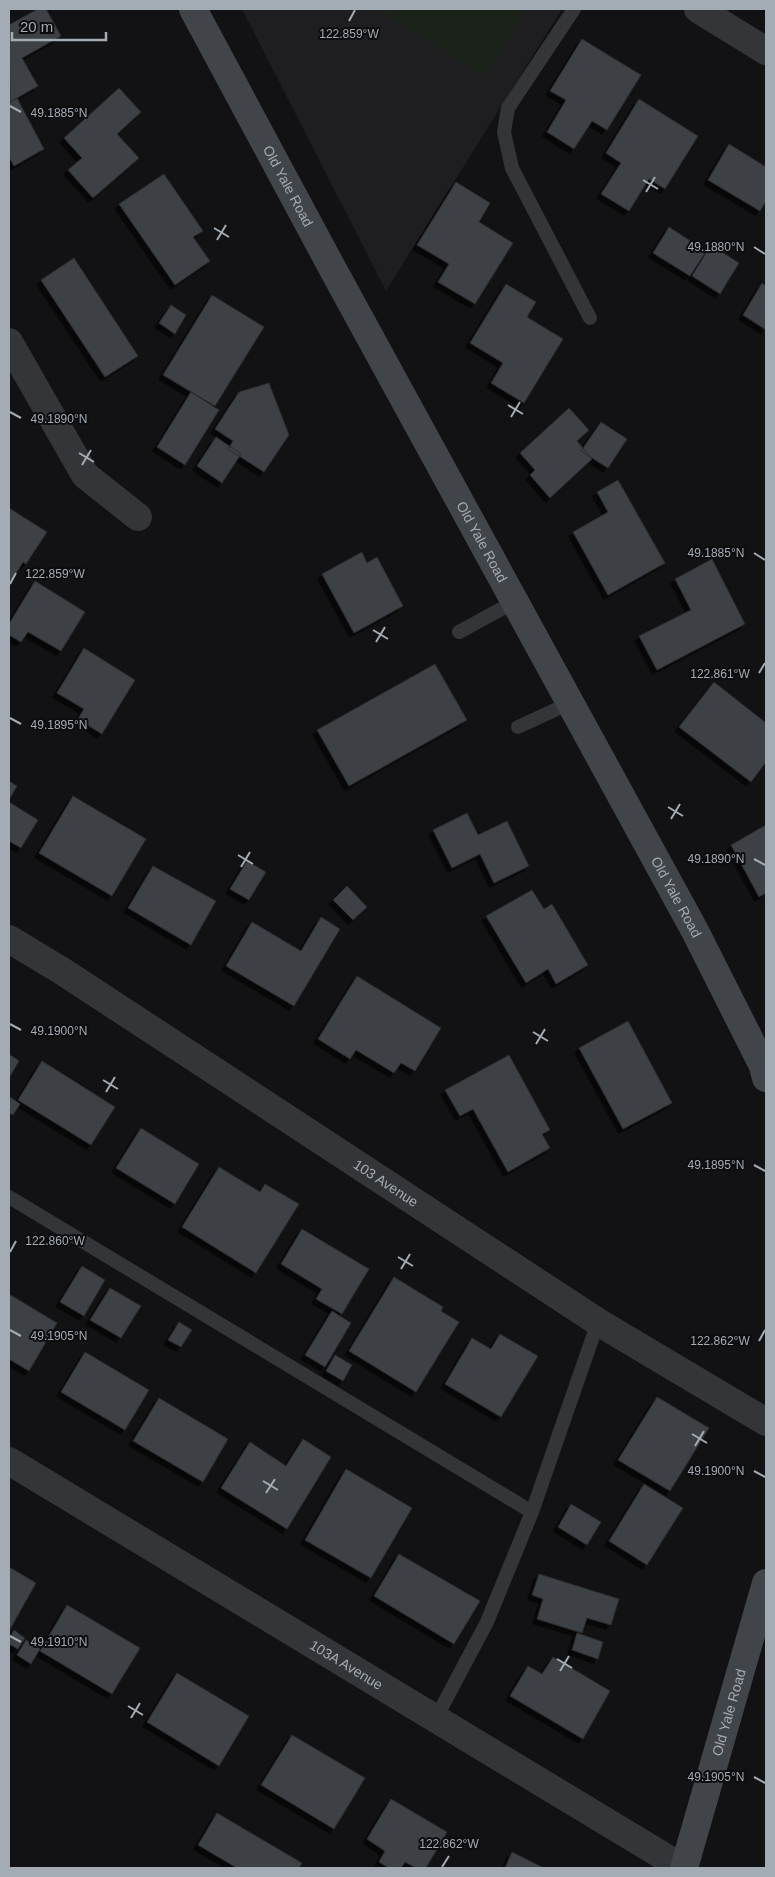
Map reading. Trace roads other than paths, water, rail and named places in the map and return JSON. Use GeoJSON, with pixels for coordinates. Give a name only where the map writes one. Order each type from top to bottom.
{"type":"FeatureCollection","features":[{"type":"Feature","properties":{"kind":"main road","name":"Old Yale Road"},"geometry":{"type":"LineString","coordinates":[[194,9],[336,275],[695,931],[765,1068]]}},
{"type":"Feature","properties":{"kind":"main road","name":"Old Yale Road"},"geometry":{"type":"LineString","coordinates":[[684,1868],[766,1584]]}},
{"type":"Feature","properties":{"kind":"street"},"geometry":{"type":"LineString","coordinates":[[698,9],[766,51]]}},
{"type":"Feature","properties":{"kind":"street"},"geometry":{"type":"LineString","coordinates":[[9,342],[85,475],[138,517]]}},
{"type":"Feature","properties":{"kind":"street","name":"103 Avenue"},"geometry":{"type":"LineString","coordinates":[[9,939],[62,971],[598,1322],[766,1422]]}},
{"type":"Feature","properties":{"kind":"street","name":"103A Avenue"},"geometry":{"type":"LineString","coordinates":[[9,1461],[684,1868]]}},
{"type":"Feature","properties":{"kind":"lane"},"geometry":{"type":"LineString","coordinates":[[574,9],[508,108],[504,132],[512,168],[590,318]]}},
{"type":"Feature","properties":{"kind":"lane"},"geometry":{"type":"LineString","coordinates":[[459,632],[514,602]]}},
{"type":"Feature","properties":{"kind":"lane"},"geometry":{"type":"LineString","coordinates":[[518,727],[570,703]]}},
{"type":"Feature","properties":{"kind":"lane"},"geometry":{"type":"LineString","coordinates":[[9,1197],[532,1512]]}},
{"type":"Feature","properties":{"kind":"lane"},"geometry":{"type":"LineString","coordinates":[[436,1718],[487,1622],[532,1512],[598,1322]]}}]}
